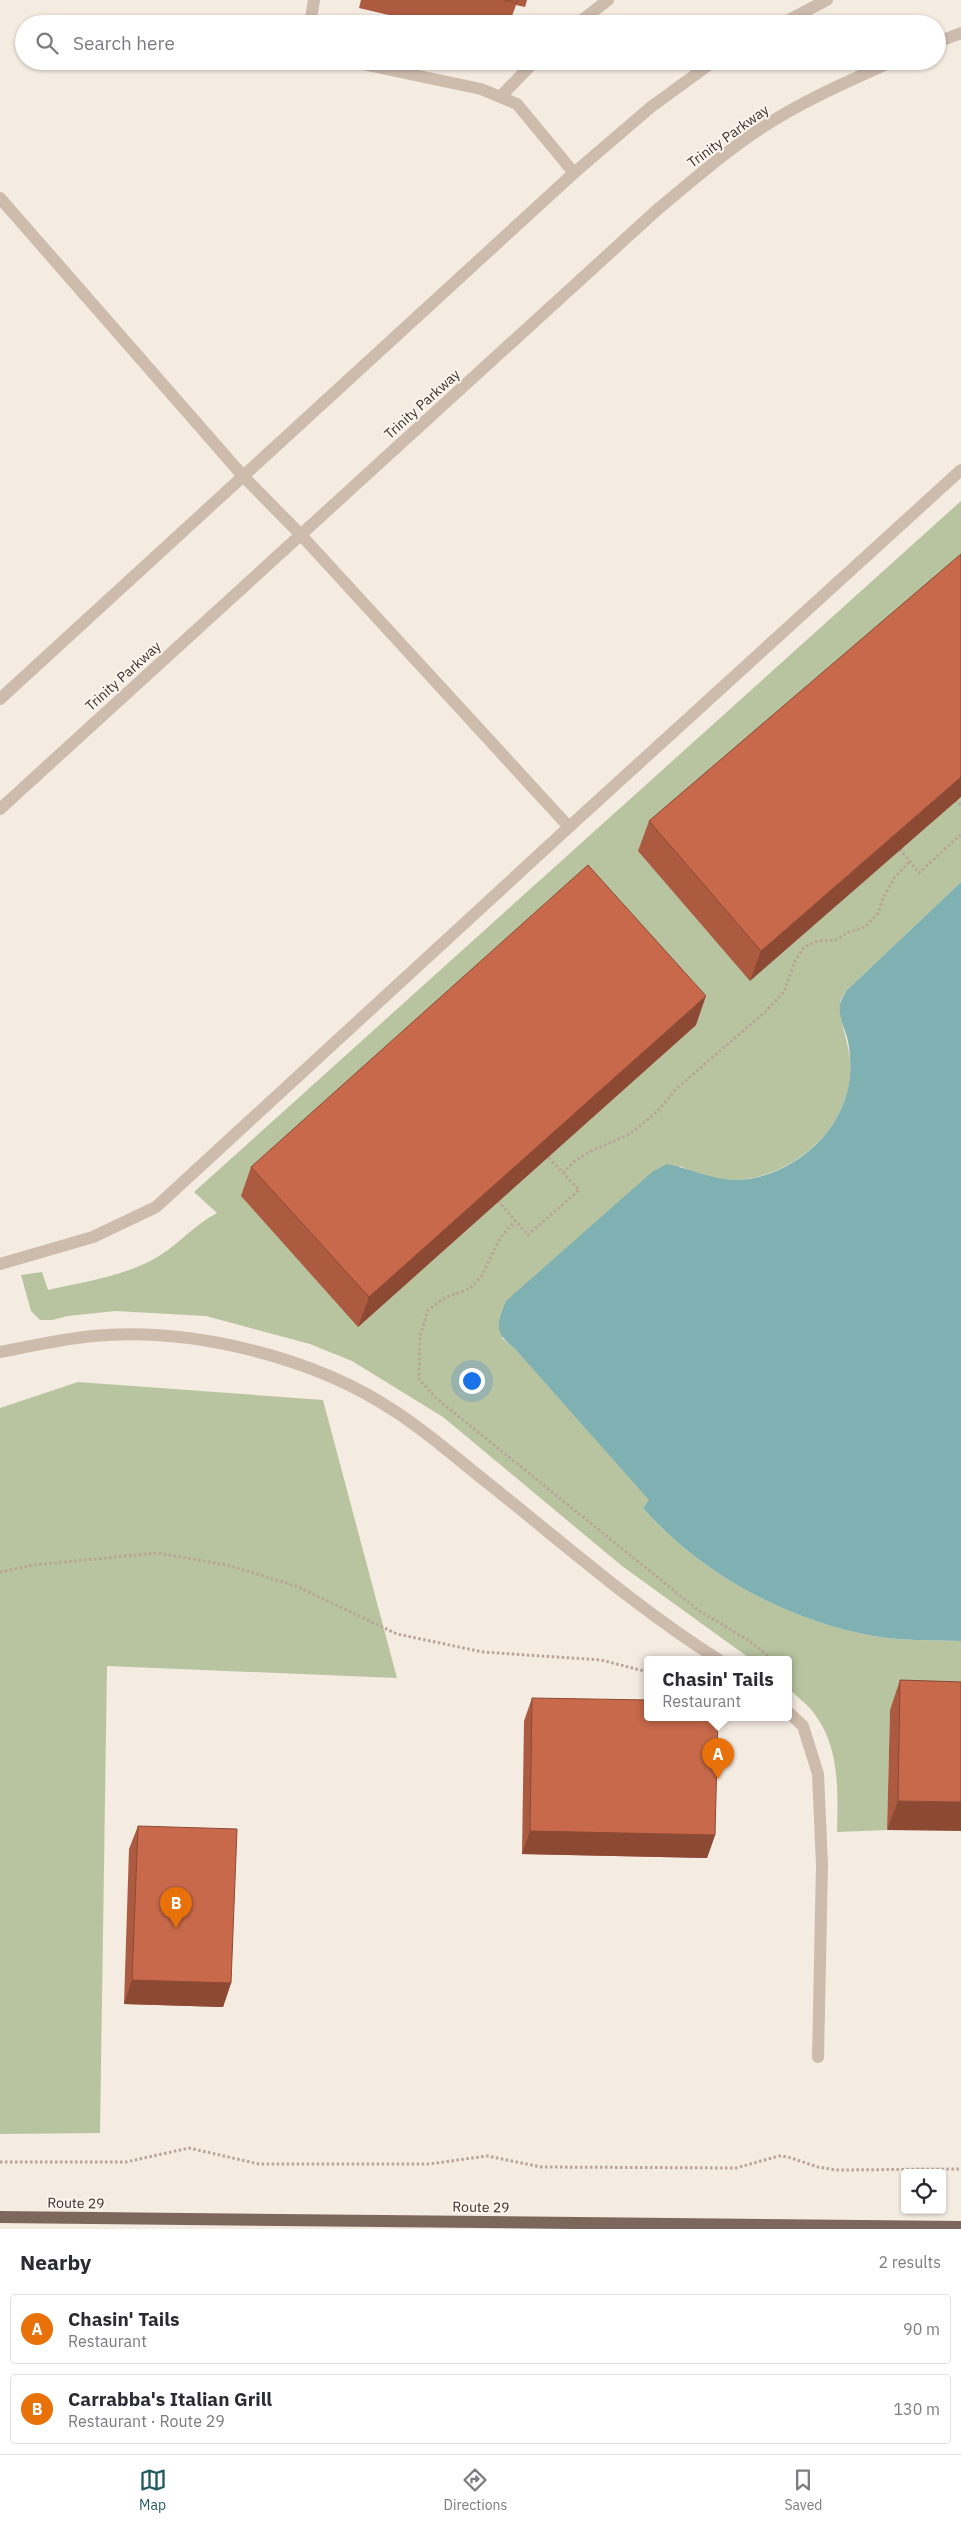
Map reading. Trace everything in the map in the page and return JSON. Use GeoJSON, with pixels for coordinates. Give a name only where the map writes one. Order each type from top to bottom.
{"type":"FeatureCollection","features":[{"type":"Feature","properties":{"kind":"main road","name":"Route 29"},"geometry":{"type":"LineString","coordinates":[[0,2217],[961,2227]]}},
{"type":"Feature","properties":{"kind":"street"},"geometry":{"type":"LineString","coordinates":[[312,15],[314,0]]}},
{"type":"Feature","properties":{"kind":"street"},"geometry":{"type":"LineString","coordinates":[[589,15],[608,0]]}},
{"type":"Feature","properties":{"kind":"street"},"geometry":{"type":"LineString","coordinates":[[799,15],[828,0]]}},
{"type":"Feature","properties":{"kind":"street"},"geometry":{"type":"LineString","coordinates":[[946,39],[961,34]]}},
{"type":"Feature","properties":{"kind":"street"},"geometry":{"type":"LineString","coordinates":[[391,70],[481,89],[517,104],[574,173]]}},
{"type":"Feature","properties":{"kind":"street"},"geometry":{"type":"LineString","coordinates":[[501,96],[526,70]]}},
{"type":"Feature","properties":{"kind":"street"},"geometry":{"type":"LineString","coordinates":[[0,699],[574,173],[651,106],[701,70]]}},
{"type":"Feature","properties":{"kind":"street","name":"Trinity Parkway"},"geometry":{"type":"LineString","coordinates":[[0,808],[658,209],[710,166],[764,126],[822,94],[874,70]]}},
{"type":"Feature","properties":{"kind":"street"},"geometry":{"type":"LineString","coordinates":[[0,198],[244,476],[301,534],[570,827]]}},
{"type":"Feature","properties":{"kind":"street"},"geometry":{"type":"LineString","coordinates":[[0,1264],[93,1237],[156,1207],[961,470]]}},
{"type":"Feature","properties":{"kind":"street"},"geometry":{"type":"LineString","coordinates":[[0,1352],[95,1336],[160,1336],[224,1345],[265,1354],[359,1391],[395,1411],[430,1436],[595,1569],[696,1646],[712,1656]]}},
{"type":"Feature","properties":{"kind":"street"},"geometry":{"type":"LineString","coordinates":[[792,1716],[803,1726],[818,1774],[822,1865],[818,2057]]}},
{"type":"Feature","properties":{"kind":"path"},"geometry":{"type":"LineString","coordinates":[[955,800],[961,805]]}},
{"type":"Feature","properties":{"kind":"path"},"geometry":{"type":"LineString","coordinates":[[900,849],[919,873],[961,834]]}},
{"type":"Feature","properties":{"kind":"path"},"geometry":{"type":"LineString","coordinates":[[563,1173],[575,1161],[591,1150],[630,1134],[658,1111],[676,1089],[765,1012],[784,992],[795,961],[804,947],[818,941],[836,940],[849,932],[866,927],[878,913],[884,896],[895,877],[909,862]]}},
{"type":"Feature","properties":{"kind":"path"},"geometry":{"type":"LineString","coordinates":[[498,1201],[528,1235],[579,1190],[548,1157]]}},
{"type":"Feature","properties":{"kind":"path"},"geometry":{"type":"LineString","coordinates":[[516,1220],[500,1238],[482,1276],[468,1289],[446,1297],[428,1310],[420,1336],[419,1379],[436,1398],[698,1610],[748,1640],[769,1656]]}},
{"type":"Feature","properties":{"kind":"path"},"geometry":{"type":"LineString","coordinates":[[0,1572],[34,1565],[157,1553],[227,1565],[296,1586],[397,1634],[482,1652],[601,1660],[644,1671]]}},
{"type":"Feature","properties":{"kind":"path"},"geometry":{"type":"LineString","coordinates":[[0,2162],[126,2162],[189,2148],[259,2164],[429,2164],[487,2156],[541,2167],[736,2168],[779,2156],[836,2170],[961,2169]]}},
{"type":"Feature","properties":{"kind":"green space"},"geometry":{"type":"Polygon","coordinates":[[[961,501],[961,882],[847,990],[842,997],[840,1002],[841,1013],[850,1057],[850,1076],[846,1096],[838,1115],[827,1132],[813,1147],[797,1160],[778,1170],[739,1180],[723,1180],[701,1175],[680,1166],[502,1338],[515,1349],[650,1500],[643,1508],[666,1532],[719,1574],[778,1606],[809,1619],[841,1629],[895,1639],[961,1641],[961,1711],[890,1710],[887,1830],[837,1832],[837,1785],[833,1754],[822,1725],[813,1712],[792,1692],[792,1656],[746,1656],[622,1566],[443,1417],[352,1361],[310,1344],[206,1316],[115,1311],[40,1320],[31,1311],[21,1275],[42,1272],[48,1290],[114,1275],[140,1266],[161,1255],[217,1213],[194,1192],[961,501]]]}},
{"type":"Feature","properties":{"kind":"green space"},"geometry":{"type":"Polygon","coordinates":[[[78,1382],[323,1400],[397,1678],[107,1666],[100,2133],[0,2134],[0,1408],[78,1382]]]}},
{"type":"Feature","properties":{"kind":"water"},"geometry":{"type":"Polygon","coordinates":[[[961,882],[961,1641],[895,1639],[841,1629],[809,1619],[748,1591],[719,1574],[692,1554],[666,1532],[643,1508],[649,1500],[508,1343],[500,1332],[499,1322],[506,1301],[652,1172],[667,1164],[710,1176],[737,1180],[777,1171],[796,1161],[813,1148],[838,1115],[846,1096],[850,1075],[850,1056],[841,1017],[840,1002],[846,991],[961,882]]]}},
{"type":"Feature","properties":{"kind":"building"},"geometry":{"type":"Polygon","coordinates":[[[505,0],[517,0],[517,3],[505,0]]]}},
{"type":"Feature","properties":{"kind":"building"},"geometry":{"type":"Polygon","coordinates":[[[961,554],[961,777],[761,951],[649,821],[961,554]]]}},
{"type":"Feature","properties":{"kind":"building"},"geometry":{"type":"Polygon","coordinates":[[[588,865],[706,996],[369,1297],[251,1167],[588,865]]]}},
{"type":"Feature","properties":{"kind":"building"},"geometry":{"type":"Polygon","coordinates":[[[900,1680],[961,1682],[961,1802],[898,1801],[900,1680]]]}},
{"type":"Feature","properties":{"kind":"building"},"geometry":{"type":"Polygon","coordinates":[[[532,1698],[644,1700],[644,1721],[718,1721],[715,1835],[530,1831],[532,1698]]]}},
{"type":"Feature","properties":{"kind":"building"},"geometry":{"type":"Polygon","coordinates":[[[138,1826],[237,1829],[231,1983],[132,1980],[138,1826]]]}},
{"type":"Feature","properties":{"kind":"place","name":"Chasin' Tails"},"geometry":{"type":"Point","coordinates":[718,1779]}},
{"type":"Feature","properties":{"kind":"place","name":"Carrabba's Italian Grill"},"geometry":{"type":"Point","coordinates":[176,1928]}}]}
